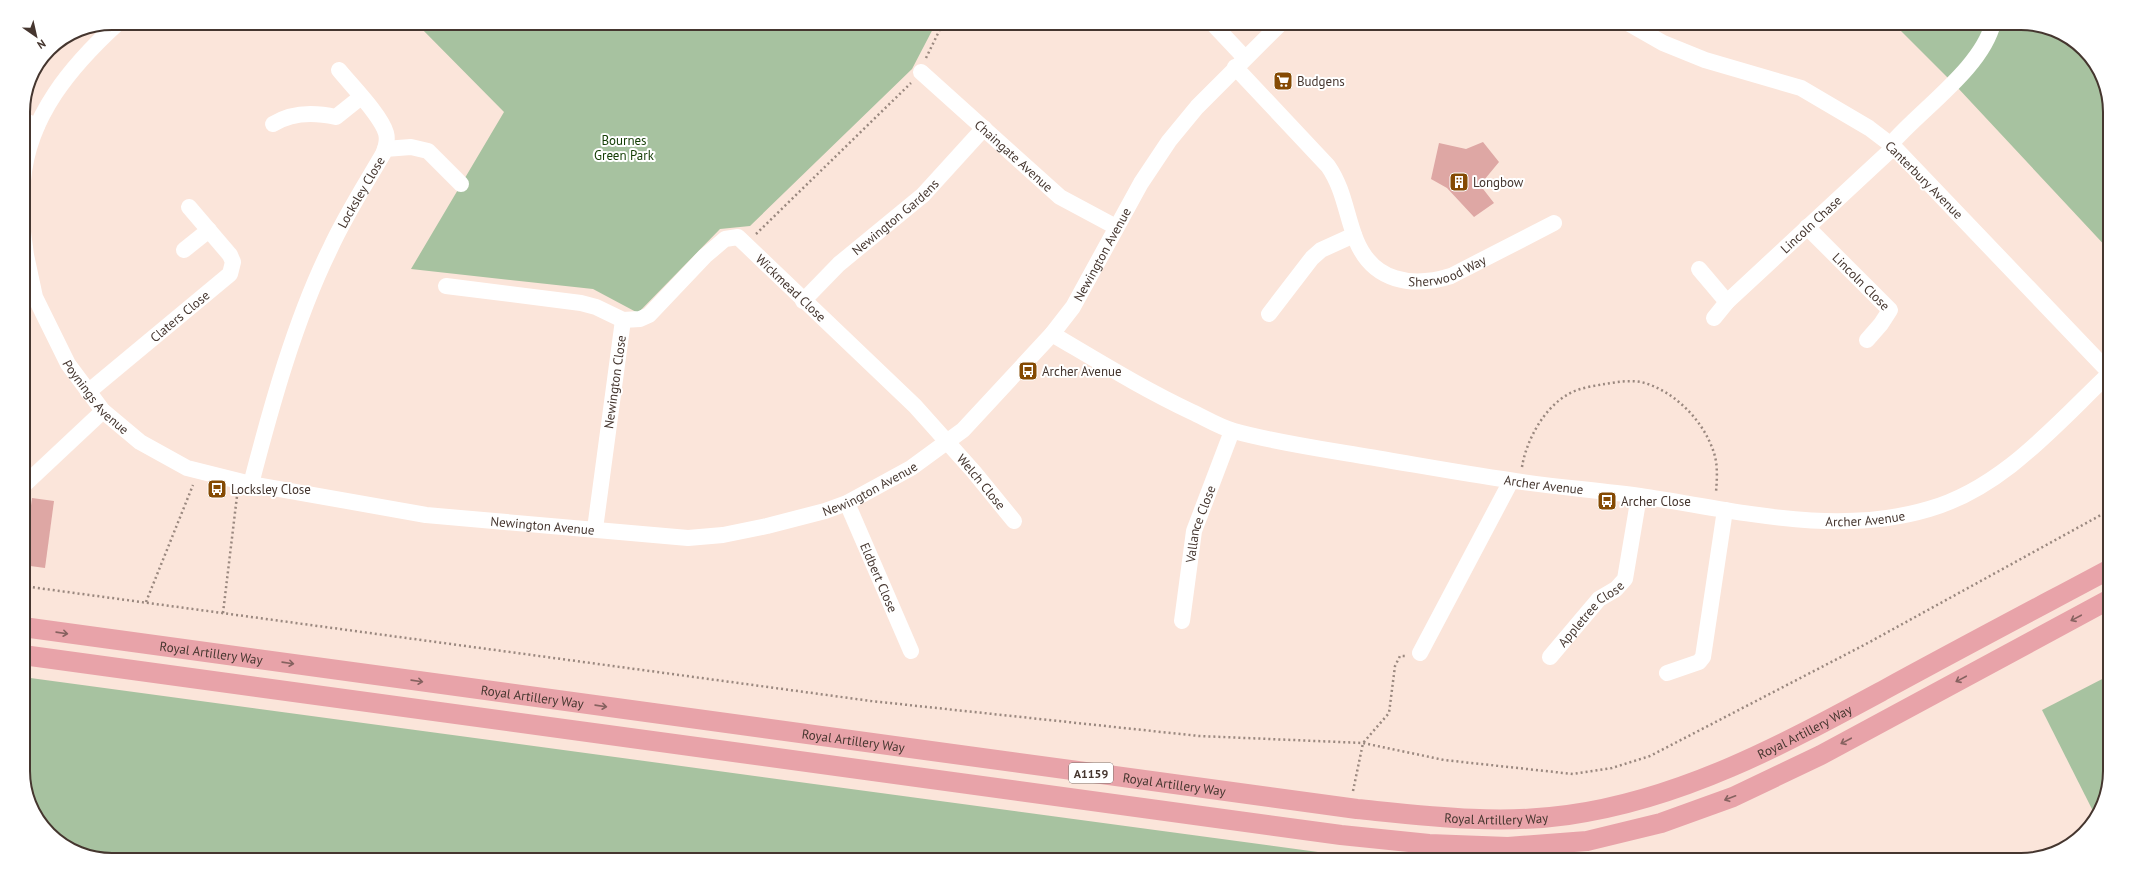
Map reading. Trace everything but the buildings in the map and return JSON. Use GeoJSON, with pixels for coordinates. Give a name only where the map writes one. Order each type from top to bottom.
{"type":"FeatureCollection","features":[{"type":"Feature","properties":{"kind":"main road","name":"Royal Artillery Way"},"geometry":{"type":"LineString","coordinates":[[30,628],[1357,810],[1479,819],[1523,819],[1567,815],[1611,808],[1658,795],[1704,779],[1760,755],[1813,728],[2103,572]]}},
{"type":"Feature","properties":{"kind":"main road","name":"Royal Artillery Way"},"geometry":{"type":"LineString","coordinates":[[30,656],[1334,834],[1429,844],[1508,847],[1587,841],[1661,824],[1734,797],[1821,755],[2103,603]]}},
{"type":"Feature","properties":{"kind":"street"},"geometry":{"type":"LineString","coordinates":[[30,123],[54,94],[71,70],[111,30]]}},
{"type":"Feature","properties":{"kind":"street","name":"Sherwood Way"},"geometry":{"type":"LineString","coordinates":[[1217,30],[1240,63],[1328,166],[1337,180],[1354,235],[1362,253],[1372,265],[1383,273],[1410,282],[1422,283],[1451,276],[1554,223]]}},
{"type":"Feature","properties":{"kind":"street","name":"Newington Avenue"},"geometry":{"type":"LineString","coordinates":[[245,483],[426,515],[688,538],[723,535],[811,515],[847,503],[912,468],[948,443],[963,430],[1052,334],[1073,307],[1141,183],[1169,141],[1197,106],[1274,30]]}},
{"type":"Feature","properties":{"kind":"street","name":"Canterbury Avenue"},"geometry":{"type":"LineString","coordinates":[[1640,30],[1663,43],[1705,60],[1801,88],[1869,128],[1892,145],[2103,366]]}},
{"type":"Feature","properties":{"kind":"street","name":"Lincoln Chase"},"geometry":{"type":"LineString","coordinates":[[1714,318],[1727,302],[1892,145],[1904,129],[1962,74],[1979,51],[1990,30]]}},
{"type":"Feature","properties":{"kind":"street","name":"Locksley Close"},"geometry":{"type":"LineString","coordinates":[[245,483],[266,427],[307,302],[330,249],[385,149],[386,134],[384,127],[338,70]]}},
{"type":"Feature","properties":{"kind":"street","name":"Chaingate Avenue"},"geometry":{"type":"LineString","coordinates":[[921,72],[1060,197],[1116,227]]}},
{"type":"Feature","properties":{"kind":"street"},"geometry":{"type":"LineString","coordinates":[[273,124],[283,118],[302,114],[320,113],[336,116],[361,97]]}},
{"type":"Feature","properties":{"kind":"street","name":"Newington Gardens"},"geometry":{"type":"LineString","coordinates":[[803,301],[839,264],[922,195],[984,128]]}},
{"type":"Feature","properties":{"kind":"street","name":"Locksley Close"},"geometry":{"type":"LineString","coordinates":[[385,149],[411,147],[428,151],[461,184]]}},
{"type":"Feature","properties":{"kind":"street","name":"Claters Close"},"geometry":{"type":"LineString","coordinates":[[88,392],[230,274],[233,262],[230,255],[189,207]]}},
{"type":"Feature","properties":{"kind":"street","name":"Lincoln Close"},"geometry":{"type":"LineString","coordinates":[[1807,227],[1890,310],[1881,324],[1867,340]]}},
{"type":"Feature","properties":{"kind":"street"},"geometry":{"type":"LineString","coordinates":[[184,250],[209,230]]}},
{"type":"Feature","properties":{"kind":"street"},"geometry":{"type":"LineString","coordinates":[[1269,314],[1312,258],[1320,250],[1354,235]]}},
{"type":"Feature","properties":{"kind":"street","name":"Wickmead Close"},"geometry":{"type":"LineString","coordinates":[[623,320],[640,319],[649,316],[706,256],[725,239],[738,237],[803,301],[915,406],[948,443]]}},
{"type":"Feature","properties":{"kind":"street"},"geometry":{"type":"LineString","coordinates":[[1699,269],[1727,302]]}},
{"type":"Feature","properties":{"kind":"street","name":"Poynings Avenue"},"geometry":{"type":"LineString","coordinates":[[30,274],[35,297],[68,364],[103,411],[140,442],[164,456],[199,471],[245,483]]}},
{"type":"Feature","properties":{"kind":"street","name":"Newington Close"},"geometry":{"type":"LineString","coordinates":[[446,286],[581,303],[596,307],[623,320],[595,529]]}},
{"type":"Feature","properties":{"kind":"street","name":"Archer Avenue"},"geometry":{"type":"LineString","coordinates":[[1052,334],[1134,383],[1232,431],[1336,451],[1515,481],[1639,496],[1720,510],[1790,518],[1869,521],[1896,518],[1931,509],[1970,493],[2000,474],[2033,446],[2103,380]]}},
{"type":"Feature","properties":{"kind":"street"},"geometry":{"type":"LineString","coordinates":[[30,479],[103,411]]}},
{"type":"Feature","properties":{"kind":"street","name":"Vallance Close"},"geometry":{"type":"LineString","coordinates":[[1182,621],[1194,530],[1232,431]]}},
{"type":"Feature","properties":{"kind":"street","name":"Welch Close"},"geometry":{"type":"LineString","coordinates":[[948,443],[1014,522]]}},
{"type":"Feature","properties":{"kind":"street"},"geometry":{"type":"LineString","coordinates":[[1420,653],[1515,481]]}},
{"type":"Feature","properties":{"kind":"street","name":"Appletree Close"},"geometry":{"type":"LineString","coordinates":[[1550,657],[1600,600],[1616,589],[1625,578],[1639,496]]}},
{"type":"Feature","properties":{"kind":"street","name":"Eldbert Close"},"geometry":{"type":"LineString","coordinates":[[847,503],[911,651]]}},
{"type":"Feature","properties":{"kind":"street"},"geometry":{"type":"LineString","coordinates":[[1667,673],[1699,662],[1703,657],[1720,510]]}},
{"type":"Feature","properties":{"kind":"path"},"geometry":{"type":"LineString","coordinates":[[745,244],[921,72],[928,53],[940,30]]}},
{"type":"Feature","properties":{"kind":"path"},"geometry":{"type":"LineString","coordinates":[[1515,481],[1529,443],[1543,417],[1567,394],[1589,387],[1622,381],[1640,382],[1662,390],[1682,405],[1696,419],[1706,435],[1715,454],[1720,510]]}},
{"type":"Feature","properties":{"kind":"path"},"geometry":{"type":"LineString","coordinates":[[146,602],[199,471]]}},
{"type":"Feature","properties":{"kind":"path"},"geometry":{"type":"LineString","coordinates":[[223,613],[245,483]]}},
{"type":"Feature","properties":{"kind":"path"},"geometry":{"type":"LineString","coordinates":[[30,587],[871,701],[1199,736],[1363,743],[1444,760],[1573,774],[1612,768],[1650,756],[1866,644],[2103,514]]}},
{"type":"Feature","properties":{"kind":"path"},"geometry":{"type":"LineString","coordinates":[[1353,791],[1363,743],[1389,713],[1395,666],[1400,656],[1420,653]]}},
{"type":"Feature","properties":{"kind":"green space","name":"Bournes Green Park"},"geometry":{"type":"Polygon","coordinates":[[[423,30],[932,30],[912,69],[750,226],[720,229],[638,313],[593,289],[411,269],[504,112],[423,30]]]}},
{"type":"Feature","properties":{"kind":"green space"},"geometry":{"type":"Polygon","coordinates":[[[1900,30],[2031,31],[2052,36],[2071,47],[2079,54],[2092,71],[2097,81],[2103,107],[2103,243],[1957,87],[1900,30]]]}},
{"type":"Feature","properties":{"kind":"green space"},"geometry":{"type":"Polygon","coordinates":[[[30,678],[1325,853],[107,853],[81,847],[62,836],[50,825],[38,807],[34,797],[30,776],[30,678]]]}},
{"type":"Feature","properties":{"kind":"green space"},"geometry":{"type":"Polygon","coordinates":[[[2103,679],[2103,776],[2099,797],[2093,811],[2042,710],[2103,679]]]}},
{"type":"Feature","properties":{"kind":"place","name":"Budgens"},"geometry":{"type":"Point","coordinates":[1283,81]}},
{"type":"Feature","properties":{"kind":"place","name":"Longbow"},"geometry":{"type":"Point","coordinates":[1459,182]}},
{"type":"Feature","properties":{"kind":"place","name":"Archer Avenue"},"geometry":{"type":"Point","coordinates":[1028,371]}},
{"type":"Feature","properties":{"kind":"place","name":"Locksley Close"},"geometry":{"type":"Point","coordinates":[217,489]}},
{"type":"Feature","properties":{"kind":"place","name":"Archer Close"},"geometry":{"type":"Point","coordinates":[1607,501]}}]}
